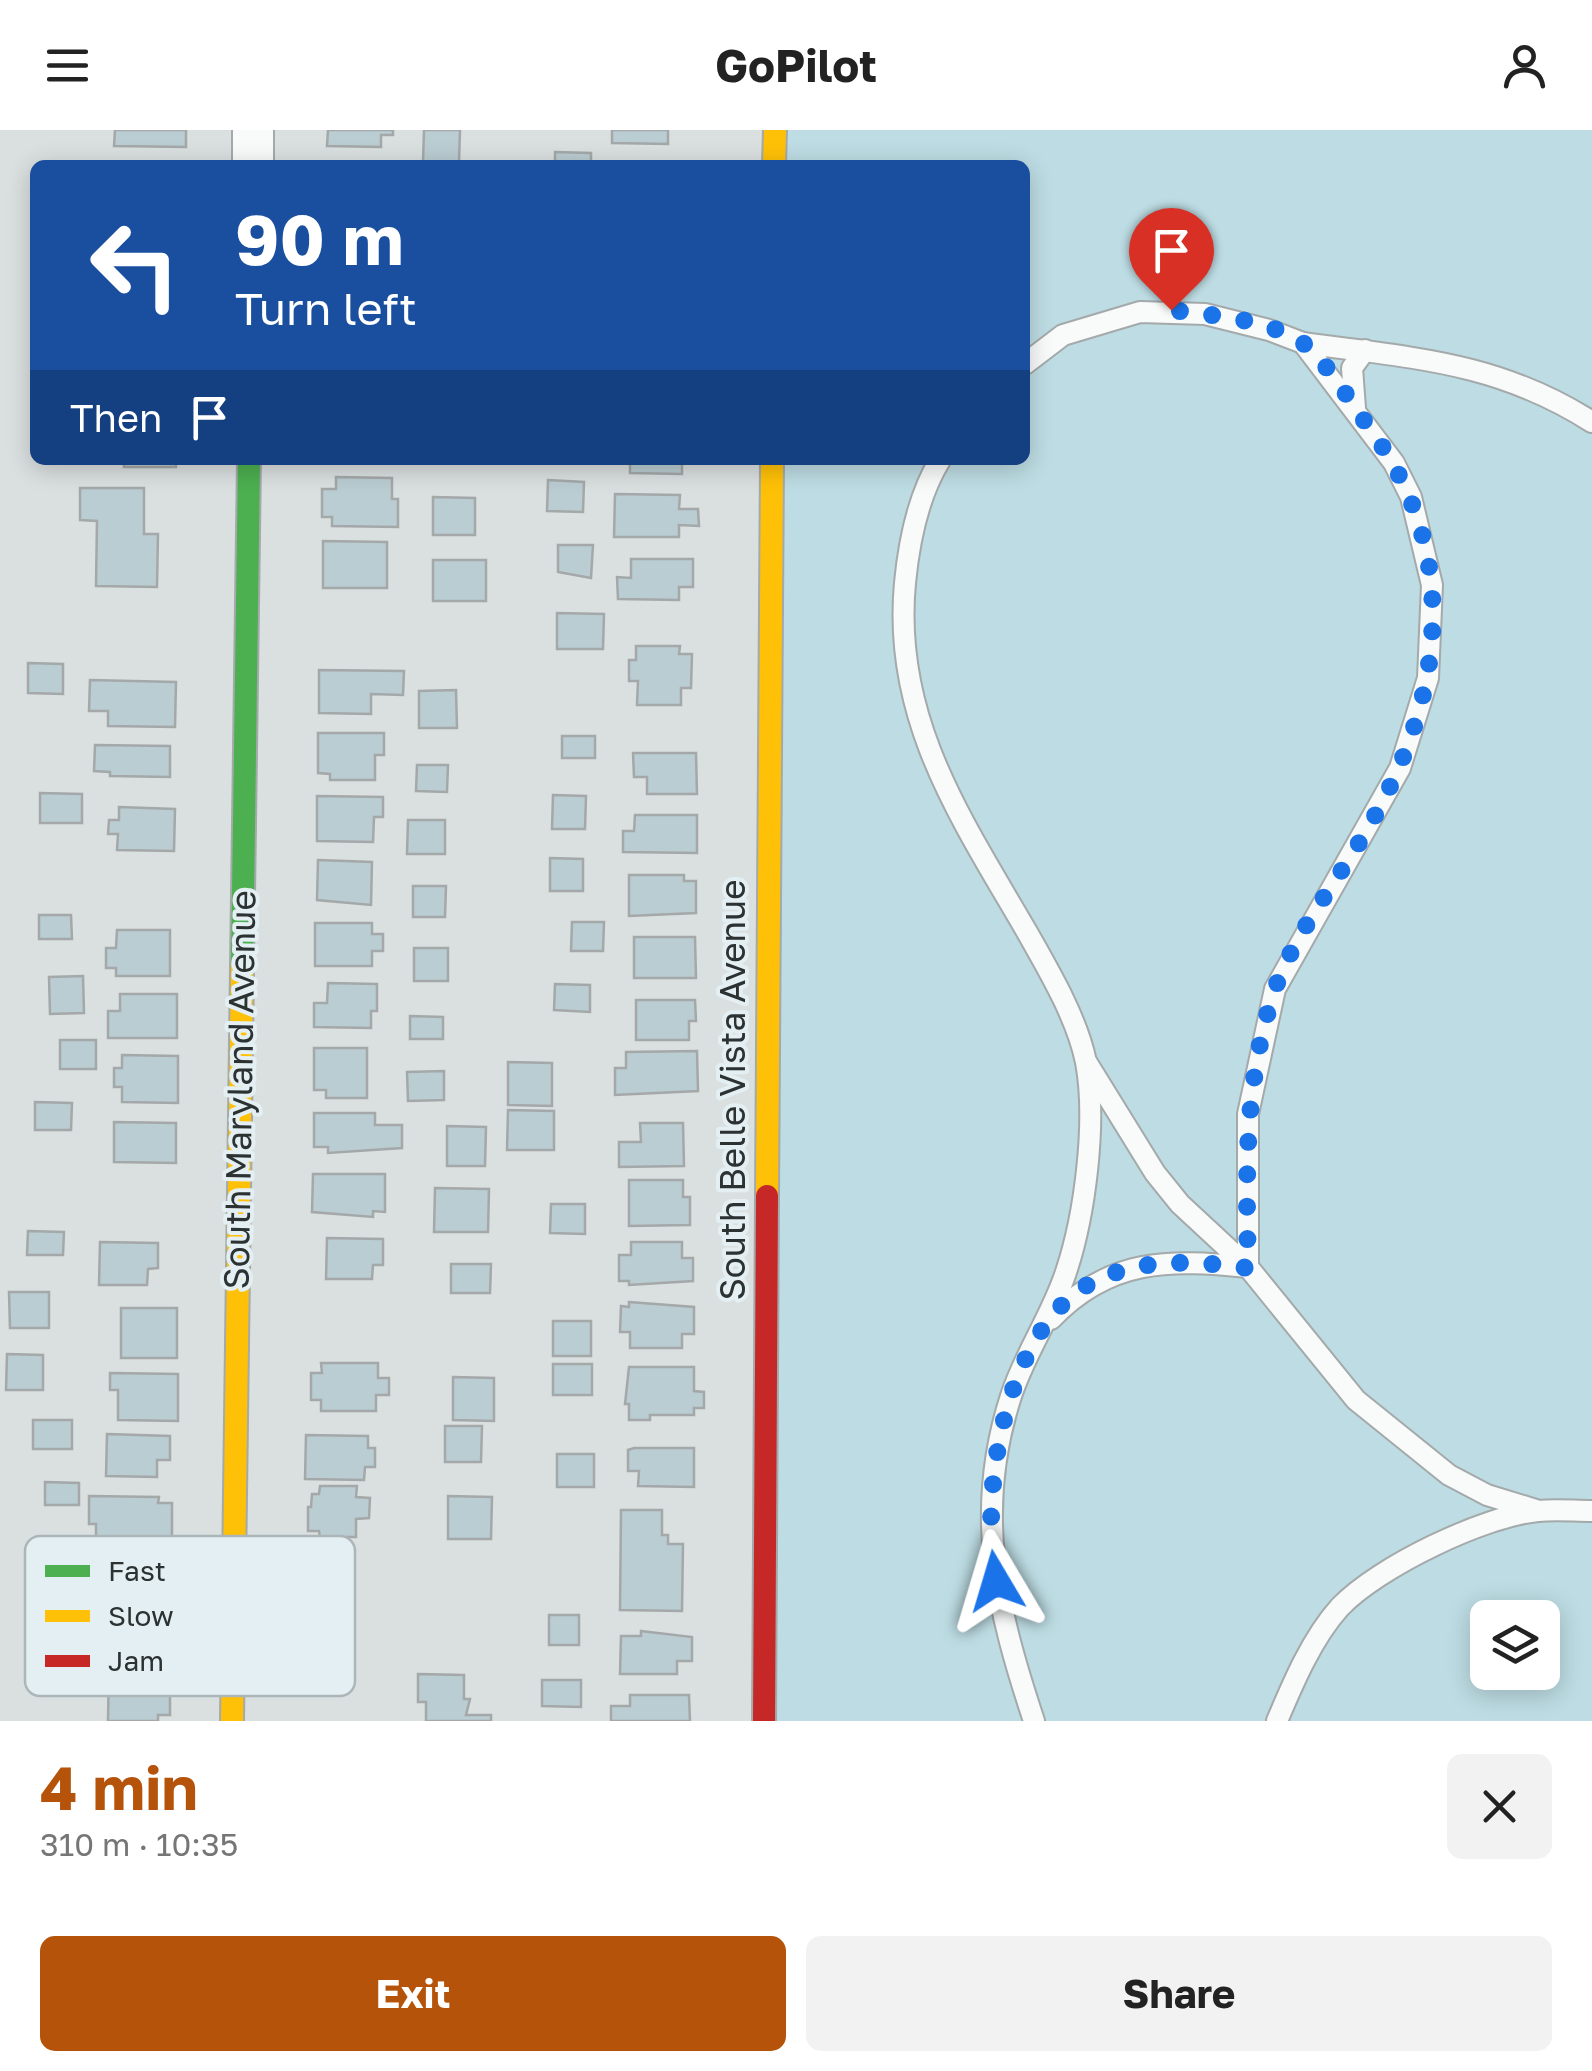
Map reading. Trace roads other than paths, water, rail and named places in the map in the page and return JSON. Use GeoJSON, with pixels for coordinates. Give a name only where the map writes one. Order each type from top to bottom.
{"type":"FeatureCollection","features":[{"type":"Feature","properties":{"kind":"street"},"geometry":{"type":"LineString","coordinates":[[253,130],[253,160]]}},
{"type":"Feature","properties":{"kind":"street"},"geometry":{"type":"LineString","coordinates":[[774,130],[774,160]]}},
{"type":"Feature","properties":{"kind":"street","name":"South Maryland Avenue"},"geometry":{"type":"LineString","coordinates":[[234,1536],[249,465]]}},
{"type":"Feature","properties":{"kind":"street","name":"South Belle Vista Avenue"},"geometry":{"type":"LineString","coordinates":[[764,1721],[772,465]]}},
{"type":"Feature","properties":{"kind":"street","name":"South Maryland Avenue"},"geometry":{"type":"LineString","coordinates":[[232,1696],[232,1721]]}},
{"type":"Feature","properties":{"kind":"lane"},"geometry":{"type":"LineString","coordinates":[[1030,360],[1063,335],[1140,312],[1171,310],[1222,317],[1303,344],[1488,371],[1531,388],[1592,422]]}},
{"type":"Feature","properties":{"kind":"lane"},"geometry":{"type":"LineString","coordinates":[[1248,1268],[1248,1114],[1275,989],[1400,768],[1428,678],[1433,600],[1421,527],[1394,463],[1303,344]]}},
{"type":"Feature","properties":{"kind":"lane"},"geometry":{"type":"LineString","coordinates":[[1356,410],[1352,368],[1364,350]]}},
{"type":"Feature","properties":{"kind":"lane"},"geometry":{"type":"LineString","coordinates":[[938,465],[912,535],[903,601],[905,643],[918,714],[936,773],[1044,962],[1086,1062],[1155,1174],[1180,1204],[1248,1268],[1356,1400],[1448,1474],[1487,1495],[1536,1510],[1592,1511]]}},
{"type":"Feature","properties":{"kind":"lane"},"geometry":{"type":"LineString","coordinates":[[1034,1721],[1000,1607],[989,1515],[1011,1396],[1044,1328],[1066,1270],[1080,1213],[1087,1143],[1086,1062]]}},
{"type":"Feature","properties":{"kind":"lane"},"geometry":{"type":"LineString","coordinates":[[1044,1328],[1089,1284],[1128,1268],[1200,1262],[1248,1268]]}},
{"type":"Feature","properties":{"kind":"lane"},"geometry":{"type":"LineString","coordinates":[[1276,1721],[1321,1634],[1339,1608],[1366,1585],[1432,1546],[1536,1510]]}}]}
